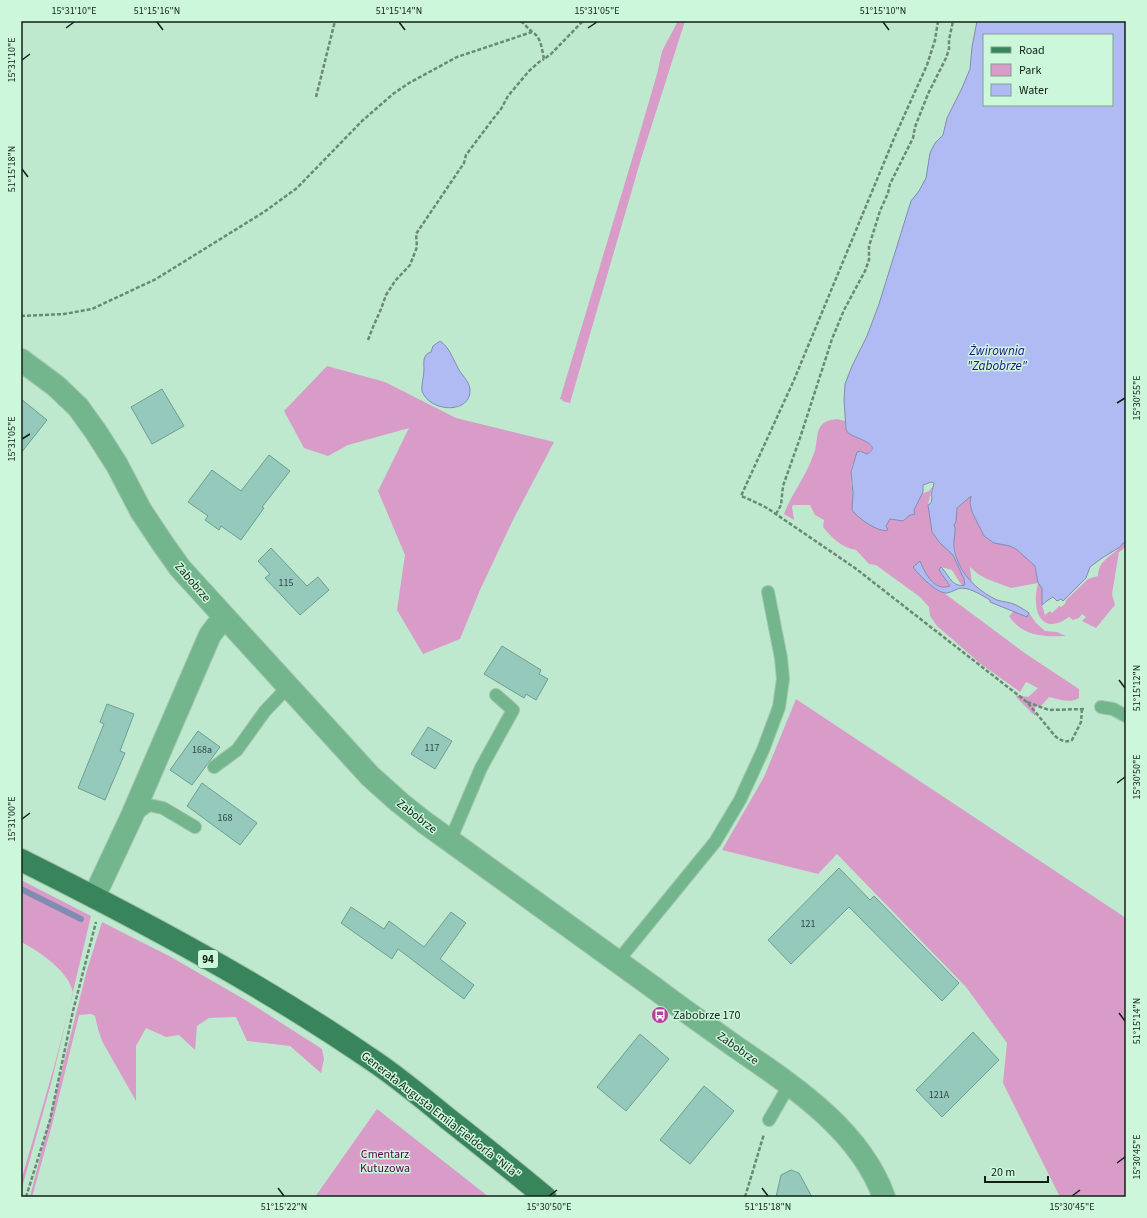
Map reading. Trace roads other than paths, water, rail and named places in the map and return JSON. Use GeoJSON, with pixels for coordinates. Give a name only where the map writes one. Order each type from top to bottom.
{"type":"FeatureCollection","features":[{"type":"Feature","properties":{"kind":"main road","name":"Generała Augusta Emila Fieldorfa \"Nila\""},"geometry":{"type":"LineString","coordinates":[[21,860],[223,967],[270,994],[351,1046],[377,1063],[415,1092],[545,1197]]}},
{"type":"Feature","properties":{"kind":"street","name":"Zabobrze"},"geometry":{"type":"LineString","coordinates":[[21,360],[56,386],[78,407],[117,464],[142,511],[180,568],[370,776],[399,802],[450,841],[713,1031],[791,1084],[848,1136],[868,1164],[881,1188],[884,1197]]}},
{"type":"Feature","properties":{"kind":"street"},"geometry":{"type":"LineString","coordinates":[[97,899],[210,635],[224,617]]}},
{"type":"Feature","properties":{"kind":"lane"},"geometry":{"type":"LineString","coordinates":[[617,962],[715,842],[740,800],[763,750],[778,707],[783,679],[781,658],[768,592]]}},
{"type":"Feature","properties":{"kind":"lane"},"geometry":{"type":"LineString","coordinates":[[214,767],[237,750],[265,711],[288,687]]}},
{"type":"Feature","properties":{"kind":"lane"},"geometry":{"type":"LineString","coordinates":[[450,841],[481,768],[513,710],[496,696]]}},
{"type":"Feature","properties":{"kind":"lane"},"geometry":{"type":"LineString","coordinates":[[1101,707],[1112,709],[1126,716]]}},
{"type":"Feature","properties":{"kind":"lane"},"geometry":{"type":"LineString","coordinates":[[131,818],[149,805],[163,808],[195,827]]}},
{"type":"Feature","properties":{"kind":"lane"},"geometry":{"type":"LineString","coordinates":[[769,1120],[791,1084]]}},
{"type":"Feature","properties":{"kind":"water","name":"Żwirownia \"Zabobrze\""},"geometry":{"type":"Polygon","coordinates":[[[977,21],[1126,21],[1126,543],[1123,543],[1120,547],[1090,567],[1086,578],[1063,601],[1061,599],[1057,601],[1053,597],[1042,605],[1042,588],[1038,583],[1035,566],[1016,549],[1010,546],[994,543],[984,536],[972,512],[970,503],[971,496],[957,508],[956,522],[954,525],[955,553],[962,570],[970,581],[991,597],[1014,604],[1026,611],[1029,613],[1027,617],[990,602],[990,600],[977,592],[962,588],[947,593],[938,590],[928,583],[913,567],[920,561],[927,576],[939,586],[950,586],[939,570],[941,567],[954,583],[957,585],[965,585],[964,579],[953,555],[939,542],[932,532],[928,505],[931,503],[934,483],[931,482],[923,485],[923,492],[914,510],[915,514],[910,515],[903,521],[890,519],[886,526],[888,530],[879,529],[863,521],[852,510],[853,493],[851,472],[857,452],[860,451],[867,454],[872,448],[867,442],[848,433],[846,429],[844,400],[845,384],[867,336],[879,304],[911,201],[919,191],[926,178],[930,153],[935,143],[943,135],[947,118],[970,69],[977,21]]]}},
{"type":"Feature","properties":{"kind":"water"},"geometry":{"type":"Polygon","coordinates":[[[440,341],[448,349],[458,369],[470,387],[469,398],[457,407],[441,407],[433,404],[426,398],[422,391],[425,357],[431,352],[433,346],[440,341]]]}},
{"type":"Feature","properties":{"kind":"waterway"},"geometry":{"type":"LineString","coordinates":[[21,889],[81,919]]}},
{"type":"Feature","properties":{"kind":"place","name":"Zabobrze 170"},"geometry":{"type":"Point","coordinates":[660,1015]}},
{"type":"Feature","properties":{"kind":"park label","name":"Cmentarz Kutuzowa"},"geometry":{"type":"Point","coordinates":[385,1161]}}]}
